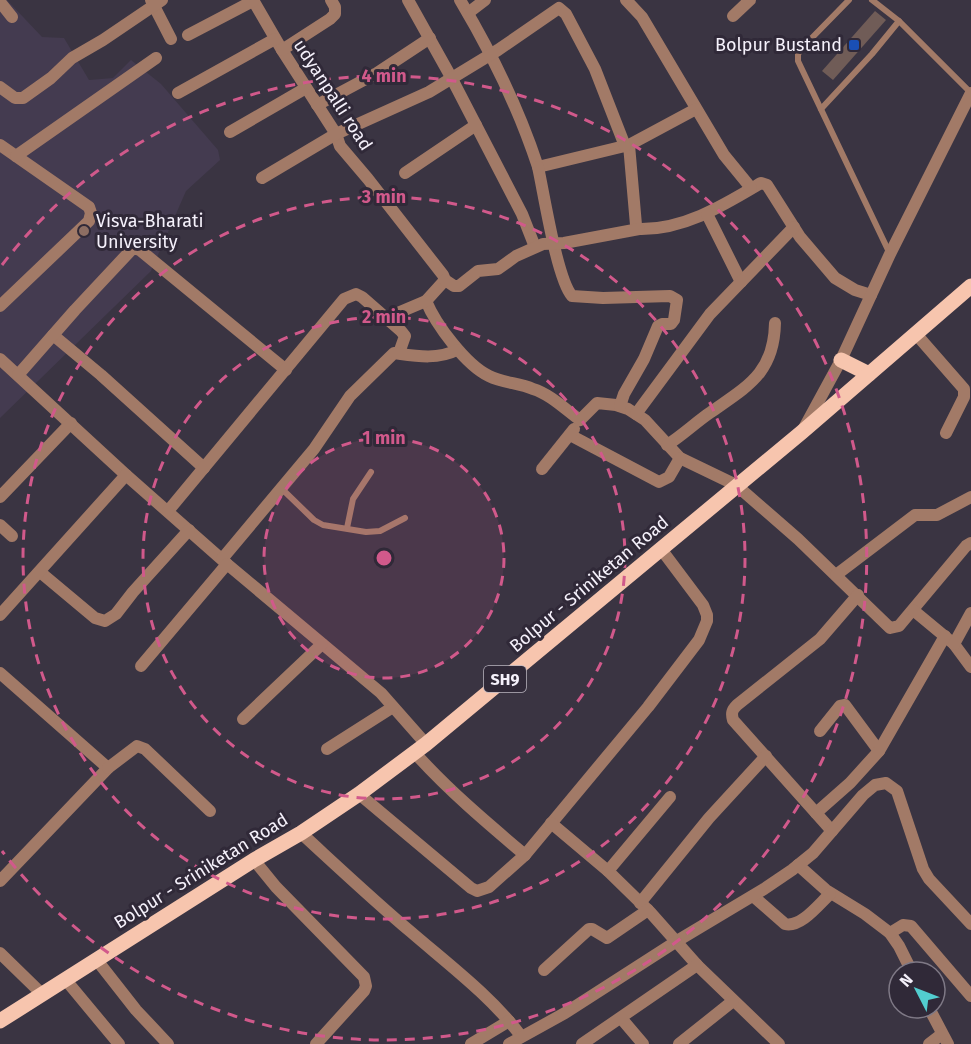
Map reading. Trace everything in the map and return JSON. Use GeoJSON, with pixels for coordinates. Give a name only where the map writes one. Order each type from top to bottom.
{"type":"FeatureCollection","features":[{"type":"Feature","properties":{"kind":"main road","name":"Bolpur - Sriniketan Road"},"geometry":{"type":"LineString","coordinates":[[0,1021],[254,860],[301,833],[359,794],[420,748],[802,432],[971,286]]}},
{"type":"Feature","properties":{"kind":"main road"},"geometry":{"type":"LineString","coordinates":[[841,360],[870,374]]}},
{"type":"Feature","properties":{"kind":"street"},"geometry":{"type":"LineString","coordinates":[[188,35],[253,0]]}},
{"type":"Feature","properties":{"kind":"street","name":"udyanpalli road"},"geometry":{"type":"LineString","coordinates":[[253,0],[275,39],[336,134],[340,146],[386,201],[445,280]]}},
{"type":"Feature","properties":{"kind":"street"},"geometry":{"type":"LineString","coordinates":[[282,50],[335,14],[331,0]]}},
{"type":"Feature","properties":{"kind":"street"},"geometry":{"type":"LineString","coordinates":[[408,0],[522,214],[535,247]]}},
{"type":"Feature","properties":{"kind":"street"},"geometry":{"type":"LineString","coordinates":[[460,0],[490,54],[530,140],[565,285],[572,296],[670,297],[676,300],[675,320],[671,324],[660,325],[655,330],[644,359],[624,394],[620,406]]}},
{"type":"Feature","properties":{"kind":"street"},"geometry":{"type":"LineString","coordinates":[[468,13],[485,0]]}},
{"type":"Feature","properties":{"kind":"street"},"geometry":{"type":"LineString","coordinates":[[626,0],[642,17],[724,155],[752,188]]}},
{"type":"Feature","properties":{"kind":"street"},"geometry":{"type":"LineString","coordinates":[[733,16],[750,0]]}},
{"type":"Feature","properties":{"kind":"street"},"geometry":{"type":"LineString","coordinates":[[0,87],[15,98],[23,98],[51,78],[72,58],[103,40],[155,1],[171,39]]}},
{"type":"Feature","properties":{"kind":"street"},"geometry":{"type":"LineString","coordinates":[[0,2],[12,17]]}},
{"type":"Feature","properties":{"kind":"street"},"geometry":{"type":"LineString","coordinates":[[262,178],[336,134],[429,92],[556,9],[562,8],[595,69],[627,146],[636,225],[639,229]]}},
{"type":"Feature","properties":{"kind":"street"},"geometry":{"type":"LineString","coordinates":[[317,105],[377,73],[430,38]]}},
{"type":"Feature","properties":{"kind":"street"},"geometry":{"type":"LineString","coordinates":[[178,93],[275,39]]}},
{"type":"Feature","properties":{"kind":"street"},"geometry":{"type":"LineString","coordinates":[[16,156],[156,58]]}},
{"type":"Feature","properties":{"kind":"street"},"geometry":{"type":"LineString","coordinates":[[230,132],[306,88]]}},
{"type":"Feature","properties":{"kind":"street"},"geometry":{"type":"LineString","coordinates":[[802,432],[841,360],[890,254],[971,93]]}},
{"type":"Feature","properties":{"kind":"street"},"geometry":{"type":"LineString","coordinates":[[538,167],[627,146],[696,109]]}},
{"type":"Feature","properties":{"kind":"street"},"geometry":{"type":"LineString","coordinates":[[405,173],[476,125]]}},
{"type":"Feature","properties":{"kind":"street"},"geometry":{"type":"LineString","coordinates":[[0,146],[89,207],[92,213],[89,221],[77,234],[0,306]]}},
{"type":"Feature","properties":{"kind":"street"},"geometry":{"type":"LineString","coordinates":[[388,320],[426,301],[445,280],[454,286],[459,286],[478,271],[498,269],[516,256],[535,247],[668,226],[707,214],[761,183],[767,185],[800,237],[835,278],[855,290],[871,295]]}},
{"type":"Feature","properties":{"kind":"street"},"geometry":{"type":"LineString","coordinates":[[707,214],[741,282]]}},
{"type":"Feature","properties":{"kind":"street"},"geometry":{"type":"LineString","coordinates":[[636,414],[693,336],[794,227]]}},
{"type":"Feature","properties":{"kind":"street"},"geometry":{"type":"LineString","coordinates":[[18,375],[134,248],[140,250],[180,281],[286,370]]}},
{"type":"Feature","properties":{"kind":"street"},"geometry":{"type":"LineString","coordinates":[[168,511],[344,299],[356,294],[362,297],[405,336],[399,353]]}},
{"type":"Feature","properties":{"kind":"street"},"geometry":{"type":"LineString","coordinates":[[426,301],[457,350],[474,367],[489,376],[535,389],[579,420]]}},
{"type":"Feature","properties":{"kind":"street"},"geometry":{"type":"LineString","coordinates":[[667,445],[754,380],[770,356],[774,342],[775,323]]}},
{"type":"Feature","properties":{"kind":"street"},"geometry":{"type":"LineString","coordinates":[[916,334],[964,389],[964,397],[946,433]]}},
{"type":"Feature","properties":{"kind":"street"},"geometry":{"type":"LineString","coordinates":[[53,335],[204,468]]}},
{"type":"Feature","properties":{"kind":"street"},"geometry":{"type":"LineString","coordinates":[[141,666],[314,449],[350,396],[386,360],[394,353],[428,357],[457,350]]}},
{"type":"Feature","properties":{"kind":"street"},"geometry":{"type":"LineString","coordinates":[[1,363],[18,375],[126,475],[224,561],[381,693],[393,707],[438,779],[525,855]]}},
{"type":"Feature","properties":{"kind":"street"},"geometry":{"type":"LineString","coordinates":[[542,469],[570,435],[579,420],[597,403],[620,406],[636,414],[653,428],[680,458],[736,485],[798,539],[890,628],[898,626],[971,543]]}},
{"type":"Feature","properties":{"kind":"street"},"geometry":{"type":"LineString","coordinates":[[0,497],[71,423]]}},
{"type":"Feature","properties":{"kind":"street"},"geometry":{"type":"LineString","coordinates":[[570,435],[659,483],[669,477],[680,458]]}},
{"type":"Feature","properties":{"kind":"street"},"geometry":{"type":"LineString","coordinates":[[0,615],[126,475]]}},
{"type":"Feature","properties":{"kind":"street"},"geometry":{"type":"LineString","coordinates":[[836,575],[888,533],[915,515],[937,515],[971,497]]}},
{"type":"Feature","properties":{"kind":"street"},"geometry":{"type":"LineString","coordinates":[[0,525],[12,536]]}},
{"type":"Feature","properties":{"kind":"street"},"geometry":{"type":"LineString","coordinates":[[40,572],[95,618],[105,621],[116,614],[189,530]]}},
{"type":"Feature","properties":{"kind":"street"},"geometry":{"type":"LineString","coordinates":[[359,794],[471,888],[477,891],[489,887],[525,855],[648,707],[699,640],[705,628],[707,615],[703,605],[661,549]]}},
{"type":"Feature","properties":{"kind":"street"},"geometry":{"type":"LineString","coordinates":[[832,831],[731,715],[733,709],[820,639],[858,595]]}},
{"type":"Feature","properties":{"kind":"street"},"geometry":{"type":"LineString","coordinates":[[913,610],[950,640],[971,667]]}},
{"type":"Feature","properties":{"kind":"street"},"geometry":{"type":"LineString","coordinates":[[816,813],[850,783],[879,751],[950,640],[971,613]]}},
{"type":"Feature","properties":{"kind":"street"},"geometry":{"type":"LineString","coordinates":[[243,719],[322,644]]}},
{"type":"Feature","properties":{"kind":"street"},"geometry":{"type":"LineString","coordinates":[[0,673],[108,768]]}},
{"type":"Feature","properties":{"kind":"street"},"geometry":{"type":"LineString","coordinates":[[820,731],[840,706],[845,705],[879,751]]}},
{"type":"Feature","properties":{"kind":"street"},"geometry":{"type":"LineString","coordinates":[[327,749],[393,707]]}},
{"type":"Feature","properties":{"kind":"street"},"geometry":{"type":"LineString","coordinates":[[0,881],[108,768],[137,746],[145,749],[210,811]]}},
{"type":"Feature","properties":{"kind":"street"},"geometry":{"type":"LineString","coordinates":[[544,970],[589,929],[608,938],[644,906],[709,818],[766,756]]}},
{"type":"Feature","properties":{"kind":"street"},"geometry":{"type":"LineString","coordinates":[[850,783],[863,795]]}},
{"type":"Feature","properties":{"kind":"street"},"geometry":{"type":"LineString","coordinates":[[471,1044],[565,1013],[677,941],[753,896],[813,853],[863,795],[879,784],[886,783],[897,791],[918,860],[923,869],[929,879],[971,924]]}},
{"type":"Feature","properties":{"kind":"street"},"geometry":{"type":"LineString","coordinates":[[608,871],[670,798]]}},
{"type":"Feature","properties":{"kind":"street"},"geometry":{"type":"LineString","coordinates":[[551,824],[608,871],[644,906],[697,965],[779,1044]]}},
{"type":"Feature","properties":{"kind":"street"},"geometry":{"type":"LineString","coordinates":[[301,833],[409,931],[455,969],[515,1029]]}},
{"type":"Feature","properties":{"kind":"street"},"geometry":{"type":"LineString","coordinates":[[254,860],[276,887],[364,977],[366,982],[364,991],[316,1044]]}},
{"type":"Feature","properties":{"kind":"street"},"geometry":{"type":"LineString","coordinates":[[798,865],[830,894],[865,914],[890,933],[906,960]]}},
{"type":"Feature","properties":{"kind":"street"},"geometry":{"type":"LineString","coordinates":[[753,896],[789,926],[798,922],[830,894]]}},
{"type":"Feature","properties":{"kind":"street"},"geometry":{"type":"LineString","coordinates":[[890,933],[903,925],[911,926],[971,996]]}},
{"type":"Feature","properties":{"kind":"street"},"geometry":{"type":"LineString","coordinates":[[0,953],[42,994]]}},
{"type":"Feature","properties":{"kind":"street"},"geometry":{"type":"LineString","coordinates":[[96,959],[136,1010],[168,1044]]}},
{"type":"Feature","properties":{"kind":"street"},"geometry":{"type":"LineString","coordinates":[[582,1044],[697,965]]}},
{"type":"Feature","properties":{"kind":"street"},"geometry":{"type":"LineString","coordinates":[[65,980],[119,1044]]}},
{"type":"Feature","properties":{"kind":"street"},"geometry":{"type":"LineString","coordinates":[[680,1044],[733,1000]]}},
{"type":"Feature","properties":{"kind":"street"},"geometry":{"type":"LineString","coordinates":[[621,1018],[643,1044]]}},
{"type":"Feature","properties":{"kind":"street"},"geometry":{"type":"LineString","coordinates":[[929,1044],[945,1039],[935,1020]]}},
{"type":"Feature","properties":{"kind":"street"},"geometry":{"type":"LineString","coordinates":[[509,1044],[515,1029]]}},
{"type":"Feature","properties":{"kind":"street"},"geometry":{"type":"LineString","coordinates":[[759,1044],[769,1035]]}},
{"type":"Feature","properties":{"kind":"lane"},"geometry":{"type":"LineString","coordinates":[[849,0],[803,47],[798,54],[798,61],[890,254]]}},
{"type":"Feature","properties":{"kind":"lane"},"geometry":{"type":"LineString","coordinates":[[872,0],[900,21],[971,93]]}},
{"type":"Feature","properties":{"kind":"lane"},"geometry":{"type":"LineString","coordinates":[[821,109],[873,54],[900,21]]}},
{"type":"Feature","properties":{"kind":"lane"},"geometry":{"type":"LineString","coordinates":[[346,528],[353,499],[371,472]]}},
{"type":"Feature","properties":{"kind":"lane"},"geometry":{"type":"LineString","coordinates":[[281,488],[323,525],[366,532],[380,531],[405,518]]}},
{"type":"Feature","properties":{"kind":"shaded area","name":"Visva-Bharati University"},"geometry":{"type":"Polygon","coordinates":[[[0,0],[7,0],[42,37],[64,38],[89,80],[113,78],[131,60],[161,84],[218,150],[220,160],[186,191],[151,271],[0,418],[0,0]]]}},
{"type":"Feature","properties":{"kind":"building","name":"Bolpur Bustand"},"geometry":{"type":"Polygon","coordinates":[[[875,11],[886,20],[833,80],[822,71],[875,11]]]}},
{"type":"Feature","properties":{"kind":"place","name":"Bolpur Bustand"},"geometry":{"type":"Point","coordinates":[854,45]}},
{"type":"Feature","properties":{"kind":"place","name":"Visva-Bharati University"},"geometry":{"type":"Point","coordinates":[84,231]}}]}
